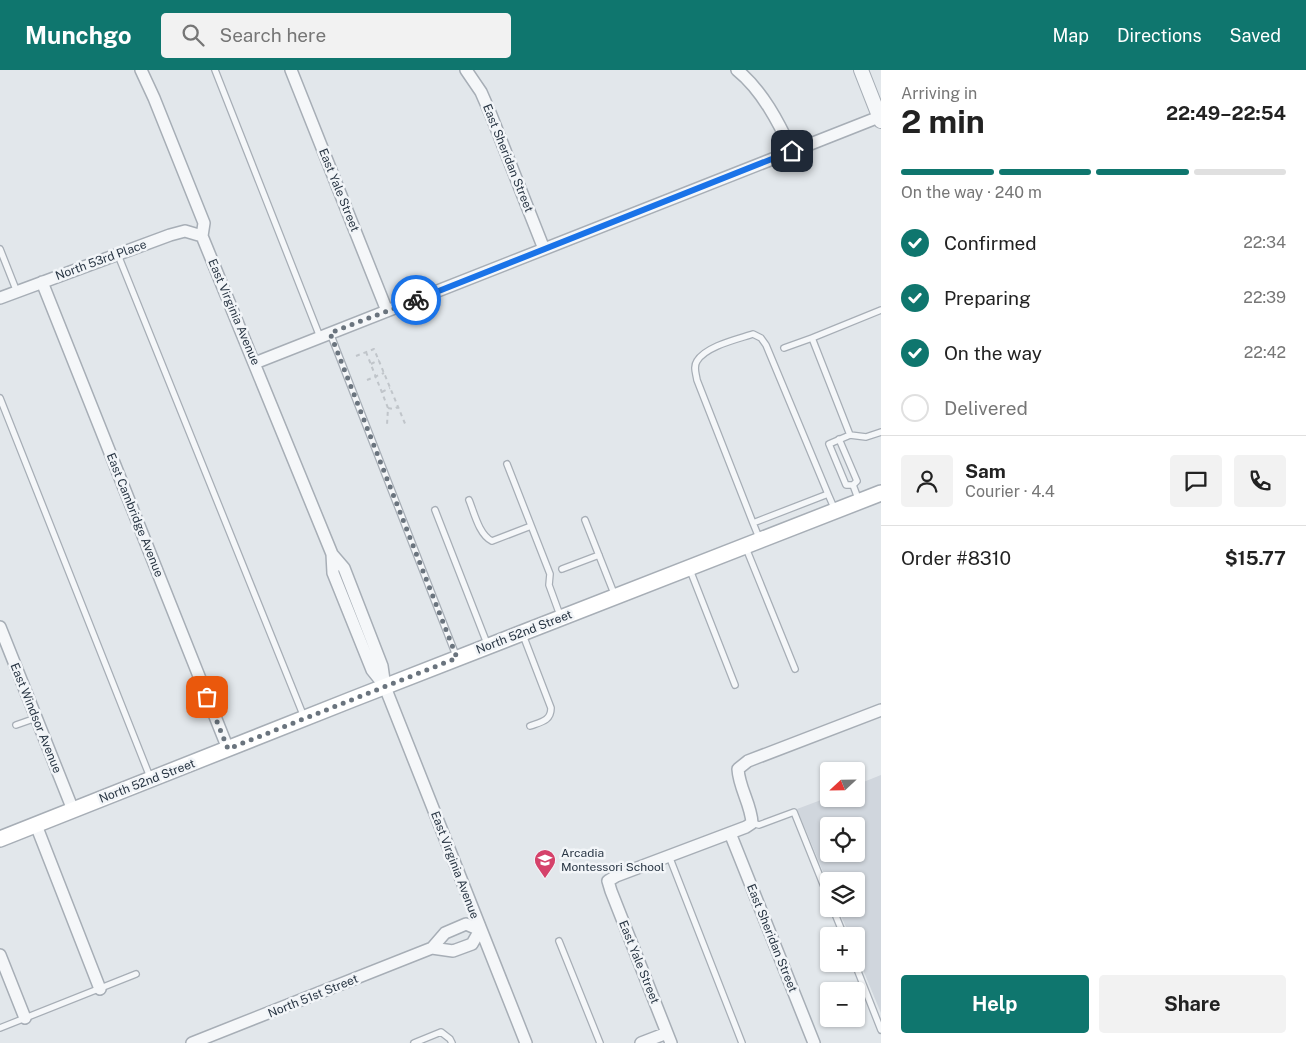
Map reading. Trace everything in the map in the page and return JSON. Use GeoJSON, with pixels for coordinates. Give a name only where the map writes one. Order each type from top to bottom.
{"type":"FeatureCollection","features":[{"type":"Feature","properties":{"kind":"main road","name":"North 52nd Street"},"geometry":{"type":"LineString","coordinates":[[0,839],[615,596],[835,511],[879,496]]}},
{"type":"Feature","properties":{"kind":"street","name":"East Virginia Avenue"},"geometry":{"type":"LineString","coordinates":[[142,70],[204,223],[202,236],[332,554],[333,573],[372,670],[385,687],[526,1043]]}},
{"type":"Feature","properties":{"kind":"street","name":"East Yale Street"},"geometry":{"type":"LineString","coordinates":[[291,70],[387,311]]}},
{"type":"Feature","properties":{"kind":"street","name":"East Sheridan Street"},"geometry":{"type":"LineString","coordinates":[[466,70],[481,92],[544,249]]}},
{"type":"Feature","properties":{"kind":"street"},"geometry":{"type":"LineString","coordinates":[[737,70],[746,77],[760,96],[777,122],[792,151]]}},
{"type":"Feature","properties":{"kind":"street"},"geometry":{"type":"LineString","coordinates":[[255,363],[792,151],[880,119],[861,70]]}},
{"type":"Feature","properties":{"kind":"street","name":"North 53rd Place"},"geometry":{"type":"LineString","coordinates":[[0,298],[170,235],[185,231],[202,236]]}},
{"type":"Feature","properties":{"kind":"street","name":"East Cambridge Avenue"},"geometry":{"type":"LineString","coordinates":[[42,282],[228,749]]}},
{"type":"Feature","properties":{"kind":"street","name":"East Windsor Avenue"},"geometry":{"type":"LineString","coordinates":[[1,631],[73,810]]}},
{"type":"Feature","properties":{"kind":"street"},"geometry":{"type":"LineString","coordinates":[[669,856],[752,823],[752,812],[739,780],[738,769],[748,761],[881,710]]}},
{"type":"Feature","properties":{"kind":"street"},"geometry":{"type":"LineString","coordinates":[[36,825],[100,989]]}},
{"type":"Feature","properties":{"kind":"street","name":"East Sheridan Street"},"geometry":{"type":"LineString","coordinates":[[730,833],[814,1043]]}},
{"type":"Feature","properties":{"kind":"street","name":"East Yale Street"},"geometry":{"type":"LineString","coordinates":[[669,856],[616,876],[608,882],[669,1038]]}},
{"type":"Feature","properties":{"kind":"street","name":"North 51st Street"},"geometry":{"type":"LineString","coordinates":[[192,1043],[432,948],[453,951],[472,944],[480,930],[466,924],[444,933],[432,948]]}},
{"type":"Feature","properties":{"kind":"street"},"geometry":{"type":"LineString","coordinates":[[0,955],[25,1018]]}},
{"type":"Feature","properties":{"kind":"street"},"geometry":{"type":"LineString","coordinates":[[641,1043],[669,1038]]}},
{"type":"Feature","properties":{"kind":"lane"},"geometry":{"type":"LineString","coordinates":[[215,70],[457,658]]}},
{"type":"Feature","properties":{"kind":"lane"},"geometry":{"type":"LineString","coordinates":[[0,249],[17,292]]}},
{"type":"Feature","properties":{"kind":"lane"},"geometry":{"type":"LineString","coordinates":[[118,255],[304,718]]}},
{"type":"Feature","properties":{"kind":"lane"},"geometry":{"type":"LineString","coordinates":[[784,348],[881,310]]}},
{"type":"Feature","properties":{"kind":"lane"},"geometry":{"type":"LineString","coordinates":[[760,540],[697,380],[695,367],[697,360],[716,347],[753,334],[761,338],[766,345],[835,511]]}},
{"type":"Feature","properties":{"kind":"lane"},"geometry":{"type":"LineString","coordinates":[[812,338],[850,435]]}},
{"type":"Feature","properties":{"kind":"lane"},"geometry":{"type":"LineString","coordinates":[[0,398],[151,779]]}},
{"type":"Feature","properties":{"kind":"lane"},"geometry":{"type":"LineString","coordinates":[[853,486],[846,485],[829,444],[850,435],[866,437],[881,432]]}},
{"type":"Feature","properties":{"kind":"lane"},"geometry":{"type":"LineString","coordinates":[[839,439],[857,481],[853,486]]}},
{"type":"Feature","properties":{"kind":"lane"},"geometry":{"type":"LineString","coordinates":[[507,464],[550,574],[549,585],[561,618]]}},
{"type":"Feature","properties":{"kind":"lane"},"geometry":{"type":"LineString","coordinates":[[853,486],[859,502]]}},
{"type":"Feature","properties":{"kind":"lane"},"geometry":{"type":"LineString","coordinates":[[753,523],[828,494]]}},
{"type":"Feature","properties":{"kind":"lane"},"geometry":{"type":"LineString","coordinates":[[469,500],[488,540],[492,541],[532,526]]}},
{"type":"Feature","properties":{"kind":"lane"},"geometry":{"type":"LineString","coordinates":[[435,510],[488,646]]}},
{"type":"Feature","properties":{"kind":"lane"},"geometry":{"type":"LineString","coordinates":[[585,520],[615,596]]}},
{"type":"Feature","properties":{"kind":"lane"},"geometry":{"type":"LineString","coordinates":[[746,546],[795,668]]}},
{"type":"Feature","properties":{"kind":"lane"},"geometry":{"type":"LineString","coordinates":[[562,570],[599,555]]}},
{"type":"Feature","properties":{"kind":"lane"},"geometry":{"type":"LineString","coordinates":[[689,568],[735,685]]}},
{"type":"Feature","properties":{"kind":"lane"},"geometry":{"type":"LineString","coordinates":[[522,633],[551,708],[551,714],[547,720],[530,726]]}},
{"type":"Feature","properties":{"kind":"lane"},"geometry":{"type":"LineString","coordinates":[[16,725],[36,718]]}},
{"type":"Feature","properties":{"kind":"lane"},"geometry":{"type":"LineString","coordinates":[[752,823],[759,825],[794,812],[820,877]]}},
{"type":"Feature","properties":{"kind":"lane"},"geometry":{"type":"LineString","coordinates":[[669,856],[742,1043]]}},
{"type":"Feature","properties":{"kind":"lane"},"geometry":{"type":"LineString","coordinates":[[559,941],[600,1043]]}},
{"type":"Feature","properties":{"kind":"lane"},"geometry":{"type":"LineString","coordinates":[[858,972],[881,1030]]}},
{"type":"Feature","properties":{"kind":"lane"},"geometry":{"type":"LineString","coordinates":[[0,1028],[136,974]]}},
{"type":"Feature","properties":{"kind":"lane"},"geometry":{"type":"LineString","coordinates":[[414,1043],[441,1032],[452,1043]]}},
{"type":"Feature","properties":{"kind":"path"},"geometry":{"type":"LineString","coordinates":[[356,356],[374,349],[406,426]]}},
{"type":"Feature","properties":{"kind":"path"},"geometry":{"type":"LineString","coordinates":[[366,352],[388,408],[387,425]]}},
{"type":"Feature","properties":{"kind":"path"},"geometry":{"type":"LineString","coordinates":[[371,364],[379,360]]}},
{"type":"Feature","properties":{"kind":"path"},"geometry":{"type":"LineString","coordinates":[[367,380],[384,372]]}},
{"type":"Feature","properties":{"kind":"path"},"geometry":{"type":"LineString","coordinates":[[382,392],[390,388]]}},
{"type":"Feature","properties":{"kind":"path"},"geometry":{"type":"LineString","coordinates":[[388,408],[393,409],[398,406]]}},
{"type":"Feature","properties":{"kind":"shaded area"},"geometry":{"type":"Polygon","coordinates":[[[881,775],[881,1013],[864,972],[865,927],[846,927],[842,917],[865,917],[865,872],[823,872],[797,809],[820,800],[820,808],[865,808],[865,781],[881,775]]]}},
{"type":"Feature","properties":{"kind":"way so far"},"geometry":{"type":"LineString","coordinates":[[207,697],[228,749],[457,658],[330,333],[416,300]]}},
{"type":"Feature","properties":{"kind":"place","name":"Arcadia Montessori School"},"geometry":{"type":"Point","coordinates":[545,879]}},
{"type":"Feature","properties":{"kind":"route"},"geometry":{"type":"LineString","coordinates":[[416,300],[792,151]]}}]}
